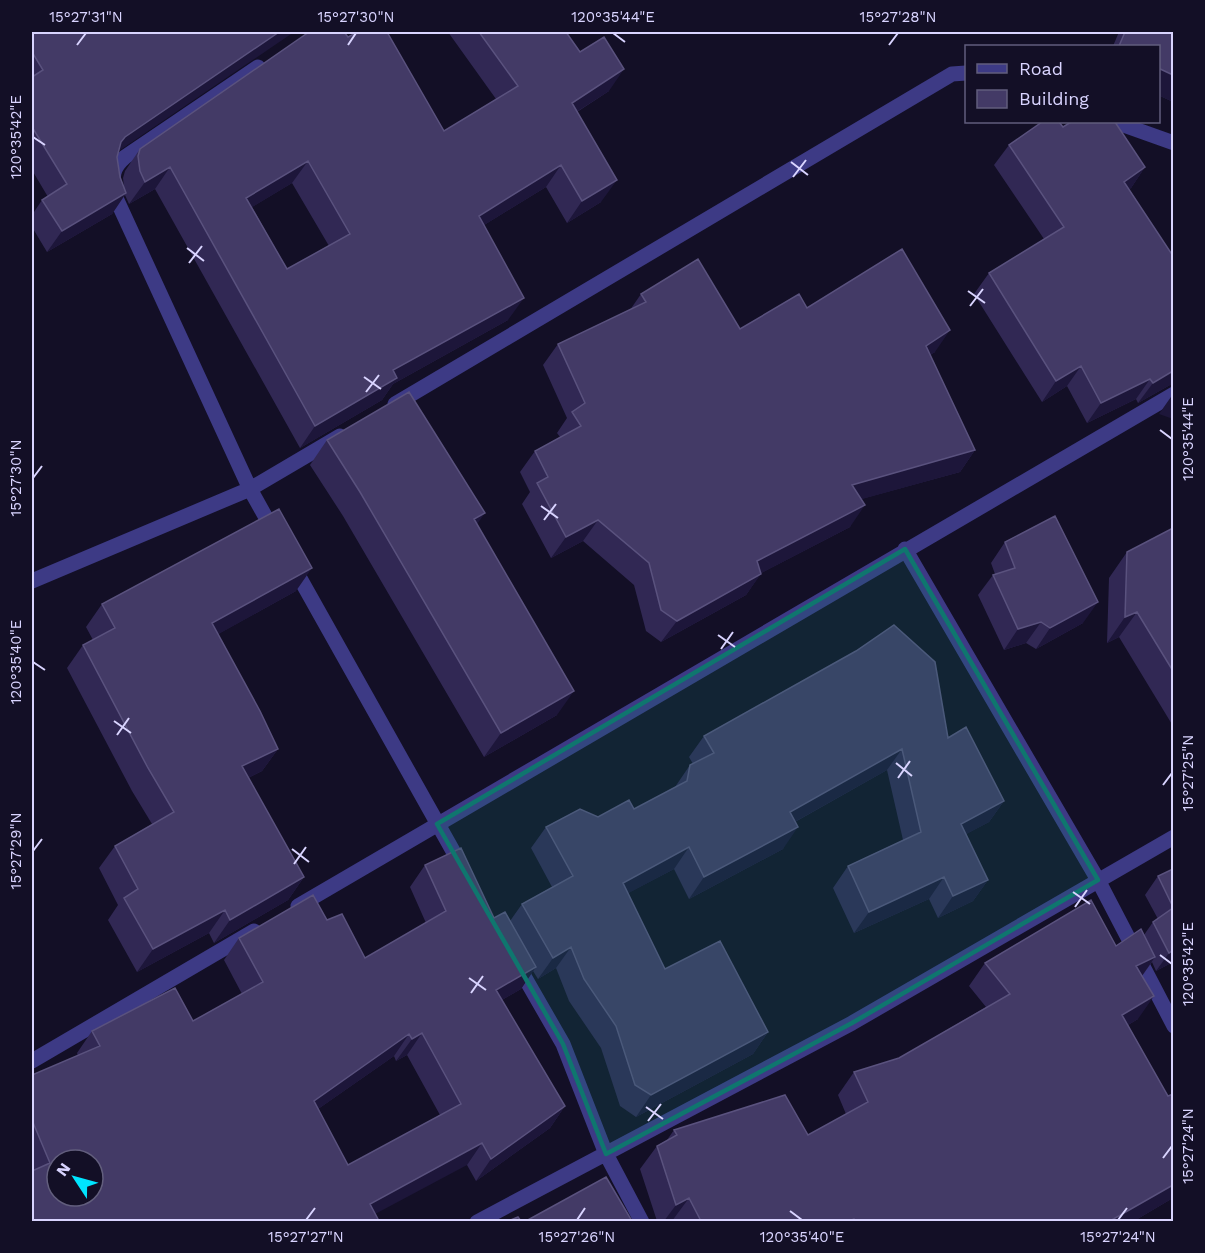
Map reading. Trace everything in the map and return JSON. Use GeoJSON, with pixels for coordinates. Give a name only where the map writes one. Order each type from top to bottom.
{"type":"FeatureCollection","features":[{"type":"Feature","properties":{"kind":"street"},"geometry":{"type":"LineString","coordinates":[[273,57],[125,157],[116,165],[112,177],[115,196],[250,489],[472,884]]}},
{"type":"Feature","properties":{"kind":"street"},"geometry":{"type":"LineString","coordinates":[[385,410],[952,74],[965,73]]}},
{"type":"Feature","properties":{"kind":"street"},"geometry":{"type":"LineString","coordinates":[[1118,123],[1173,144]]}},
{"type":"Feature","properties":{"kind":"street"},"geometry":{"type":"LineString","coordinates":[[285,913],[1173,394]]}},
{"type":"Feature","properties":{"kind":"street"},"geometry":{"type":"LineString","coordinates":[[32,581],[250,489],[354,428]]}},
{"type":"Feature","properties":{"kind":"street"},"geometry":{"type":"LineString","coordinates":[[905,549],[1098,880],[1173,1026]]}},
{"type":"Feature","properties":{"kind":"street"},"geometry":{"type":"LineString","coordinates":[[477,1221],[852,1023],[1173,837]]}},
{"type":"Feature","properties":{"kind":"street"},"geometry":{"type":"LineString","coordinates":[[32,1061],[265,925]]}},
{"type":"Feature","properties":{"kind":"street"},"geometry":{"type":"LineString","coordinates":[[511,954],[562,1044],[606,1154],[642,1221]]}},
{"type":"Feature","properties":{"kind":"highlighted area"},"geometry":{"type":"Polygon","coordinates":[[[905,549],[1098,880],[852,1023],[606,1154],[563,1044],[437,824],[905,549]]]}},
{"type":"Feature","properties":{"kind":"building"},"geometry":{"type":"Polygon","coordinates":[[[32,32],[279,32],[125,137],[121,142],[117,157],[120,177],[126,193],[62,231],[42,200],[67,184],[32,127],[32,77],[43,70],[32,52],[32,32]]]}},
{"type":"Feature","properties":{"kind":"building"},"geometry":{"type":"Polygon","coordinates":[[[309,32],[344,32],[348,37],[358,32],[387,32],[444,131],[518,86],[479,32],[566,32],[580,52],[604,37],[624,69],[572,103],[617,180],[582,201],[561,165],[479,216],[524,298],[393,370],[397,378],[315,426],[170,167],[145,182],[140,171],[138,156],[140,149],[309,32]],[[308,161],[246,198],[287,269],[350,234],[308,161]]]}},
{"type":"Feature","properties":{"kind":"building"},"geometry":{"type":"Polygon","coordinates":[[[1125,32],[1173,32],[1173,75],[1160,69],[1160,45],[1119,45],[1125,32]]]}},
{"type":"Feature","properties":{"kind":"building"},"geometry":{"type":"Polygon","coordinates":[[[1041,123],[1060,123],[1063,127],[1069,123],[1116,123],[1145,167],[1124,182],[1173,256],[1173,371],[1153,383],[1150,379],[1101,403],[1081,366],[1056,381],[989,273],[1064,227],[1009,145],[1041,123]]]}},
{"type":"Feature","properties":{"kind":"building"},"geometry":{"type":"Polygon","coordinates":[[[902,249],[950,330],[926,346],[975,450],[852,485],[865,505],[757,561],[761,574],[677,621],[661,610],[649,563],[598,520],[566,537],[537,483],[548,477],[535,451],[581,426],[572,412],[585,403],[558,344],[646,302],[641,294],[698,259],[740,329],[799,294],[807,308],[902,249]]]}},
{"type":"Feature","properties":{"kind":"building"},"geometry":{"type":"Polygon","coordinates":[[[409,392],[485,513],[474,519],[574,691],[501,733],[360,492],[327,440],[409,392]]]}},
{"type":"Feature","properties":{"kind":"building"},"geometry":{"type":"Polygon","coordinates":[[[279,509],[312,568],[212,623],[278,749],[242,766],[304,877],[230,920],[225,910],[153,949],[124,898],[138,889],[115,846],[174,812],[83,645],[115,628],[102,604],[279,509]]]}},
{"type":"Feature","properties":{"kind":"building"},"geometry":{"type":"Polygon","coordinates":[[[1055,516],[1098,602],[1050,628],[1041,622],[1018,629],[993,575],[1015,568],[1005,542],[1055,516]]]}},
{"type":"Feature","properties":{"kind":"building"},"geometry":{"type":"Polygon","coordinates":[[[1173,528],[1173,671],[1137,612],[1125,617],[1127,552],[1173,528]]]}},
{"type":"Feature","properties":{"kind":"building"},"geometry":{"type":"Polygon","coordinates":[[[894,625],[935,662],[948,738],[966,727],[1004,801],[961,824],[988,880],[953,896],[944,877],[869,912],[848,866],[921,832],[902,749],[790,812],[798,827],[704,877],[689,847],[623,883],[665,969],[720,941],[768,1032],[651,1095],[635,1085],[616,1026],[584,979],[571,947],[553,958],[522,904],[573,876],[546,827],[580,809],[598,817],[629,800],[634,809],[687,781],[690,765],[714,753],[704,736],[856,651],[894,625]]]}},
{"type":"Feature","properties":{"kind":"building"},"geometry":{"type":"Polygon","coordinates":[[[461,848],[494,918],[505,912],[536,967],[496,990],[565,1106],[491,1159],[482,1143],[370,1204],[379,1221],[32,1221],[32,1171],[45,1165],[45,1208],[105,1208],[105,1148],[45,1148],[45,1151],[32,1120],[32,1075],[100,1046],[92,1031],[175,988],[193,1021],[263,982],[239,938],[313,895],[327,920],[342,914],[365,958],[446,911],[425,865],[461,848]],[[422,1033],[412,1039],[409,1034],[314,1101],[348,1165],[461,1104],[422,1033]]]}},
{"type":"Feature","properties":{"kind":"building"},"geometry":{"type":"Polygon","coordinates":[[[1173,869],[1173,907],[1158,876],[1173,869]]]}},
{"type":"Feature","properties":{"kind":"building"},"geometry":{"type":"Polygon","coordinates":[[[1091,900],[1116,946],[1141,929],[1155,957],[1136,966],[1154,996],[1122,1015],[1168,1096],[1173,1094],[1173,1185],[1110,1221],[855,1221],[854,1219],[849,1221],[701,1221],[689,1198],[676,1205],[657,1146],[677,1135],[674,1130],[785,1095],[808,1135],[868,1102],[854,1072],[899,1058],[1010,994],[985,963],[1091,900]]]}},
{"type":"Feature","properties":{"kind":"building"},"geometry":{"type":"Polygon","coordinates":[[[1173,908],[1173,950],[1169,953],[1153,922],[1173,908]]]}},
{"type":"Feature","properties":{"kind":"building"},"geometry":{"type":"Polygon","coordinates":[[[606,1177],[632,1221],[526,1221],[606,1177]]]}},
{"type":"Feature","properties":{"kind":"building"},"geometry":{"type":"Polygon","coordinates":[[[518,1217],[521,1221],[508,1221],[518,1217]]]}}]}
